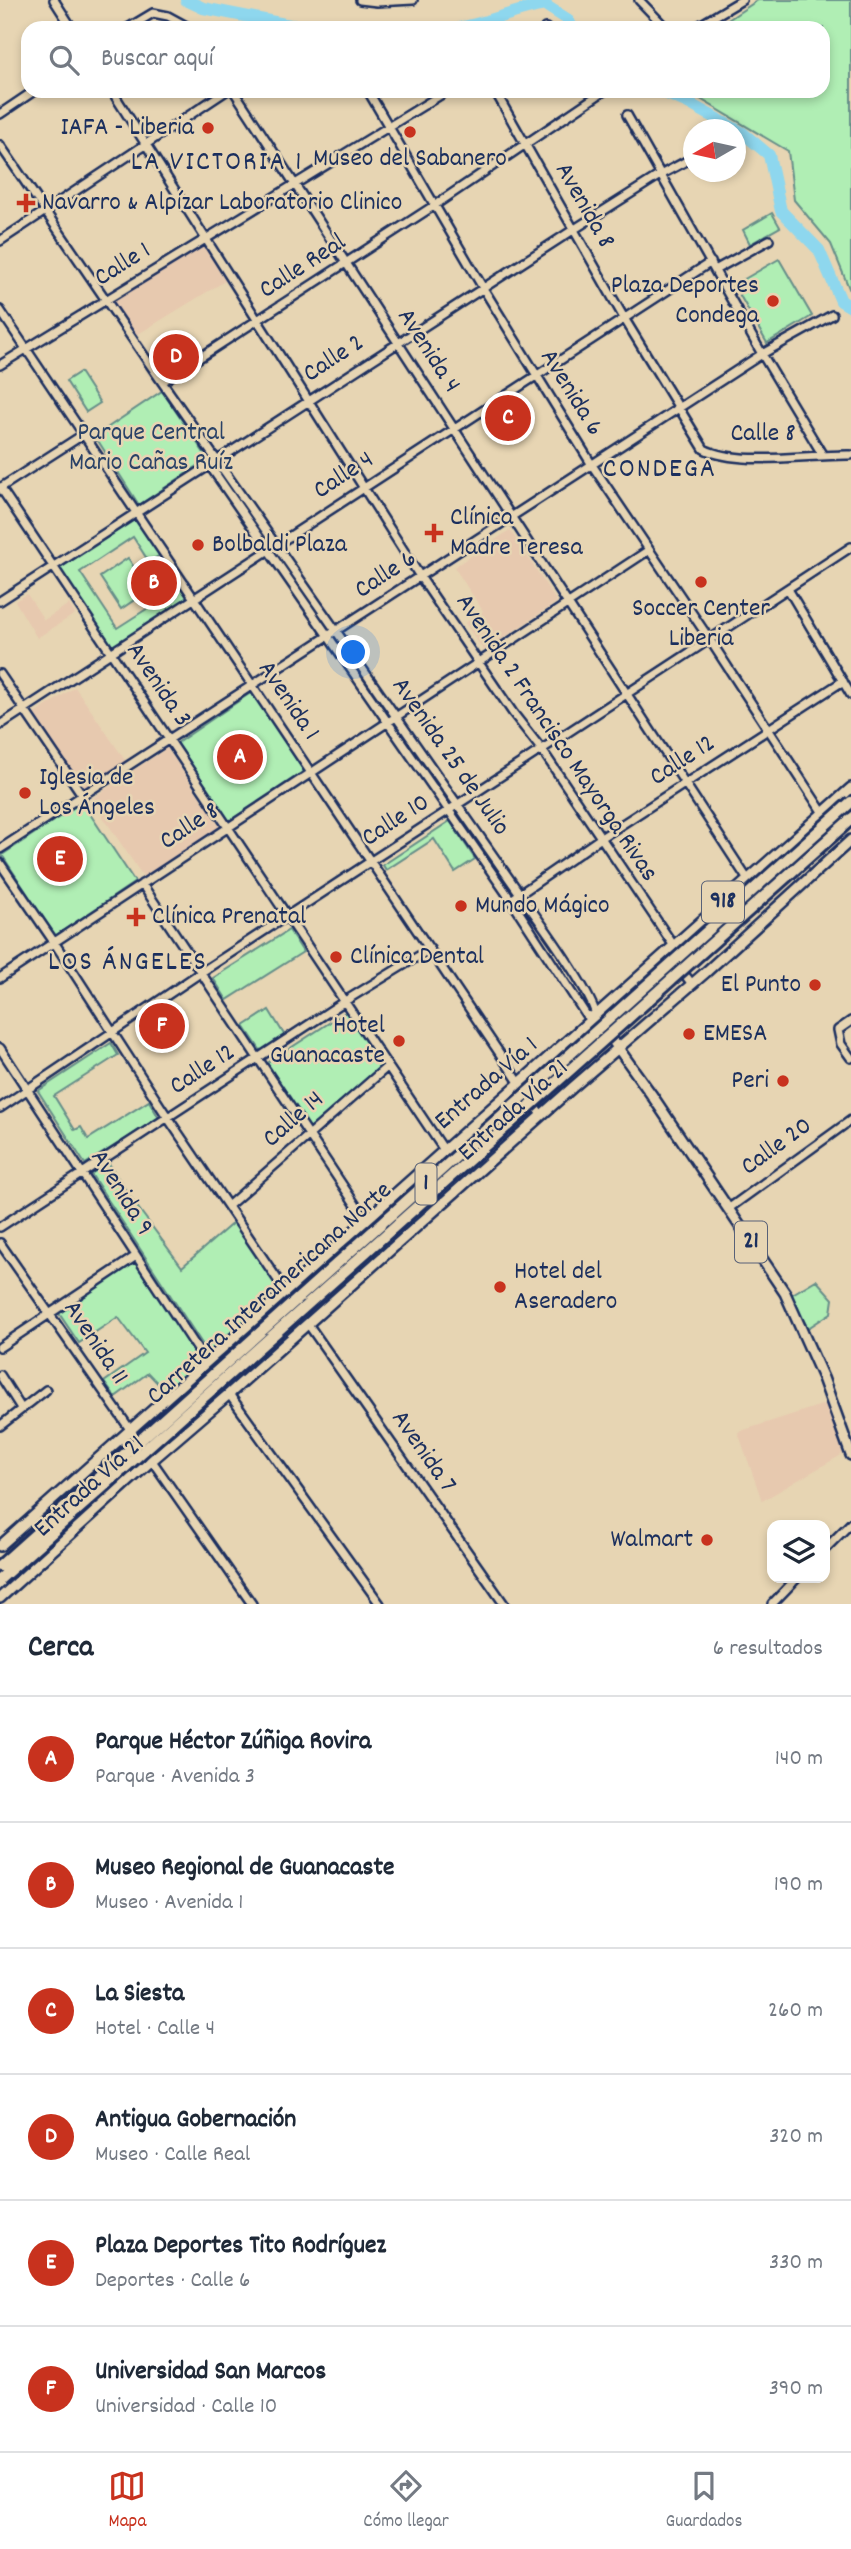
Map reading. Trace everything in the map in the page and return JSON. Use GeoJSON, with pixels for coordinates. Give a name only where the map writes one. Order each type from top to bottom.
{"type":"FeatureCollection","features":[{"type":"Feature","properties":{"kind":"highway","name":"Carretera Interamericana Norte"},"geometry":{"type":"LineString","coordinates":[[0,1566],[851,802]]}},
{"type":"Feature","properties":{"kind":"highway","name":"Carretera Interamericana Norte"},"geometry":{"type":"LineString","coordinates":[[0,1579],[851,819]]}},
{"type":"Feature","properties":{"kind":"main road","name":"918"},"geometry":{"type":"LineString","coordinates":[[596,1017],[851,788]]}},
{"type":"Feature","properties":{"kind":"main road"},"geometry":{"type":"LineString","coordinates":[[619,1047],[851,840]]}},
{"type":"Feature","properties":{"kind":"main road","name":"Avenida 25 de Julio"},"geometry":{"type":"LineString","coordinates":[[596,1017],[619,1047]]}},
{"type":"Feature","properties":{"kind":"main road","name":"Entrada Vía 1"},"geometry":{"type":"LineString","coordinates":[[0,1546],[365,1219],[596,1017]]}},
{"type":"Feature","properties":{"kind":"main road","name":"Entrada Vía 21"},"geometry":{"type":"LineString","coordinates":[[0,1598],[619,1047]]}},
{"type":"Feature","properties":{"kind":"main road","name":"21"},"geometry":{"type":"LineString","coordinates":[[619,1047],[785,1293],[823,1378],[851,1455]]}},
{"type":"Feature","properties":{"kind":"street"},"geometry":{"type":"LineString","coordinates":[[54,0],[68,21]]}},
{"type":"Feature","properties":{"kind":"street"},"geometry":{"type":"LineString","coordinates":[[360,0],[412,0]]}},
{"type":"Feature","properties":{"kind":"street"},"geometry":{"type":"LineString","coordinates":[[639,0],[659,21]]}},
{"type":"Feature","properties":{"kind":"street"},"geometry":{"type":"LineString","coordinates":[[707,21],[742,0]]}},
{"type":"Feature","properties":{"kind":"street"},"geometry":{"type":"LineString","coordinates":[[139,21],[148,15],[159,13],[177,21]]}},
{"type":"Feature","properties":{"kind":"street"},"geometry":{"type":"LineString","coordinates":[[0,114],[24,98]]}},
{"type":"Feature","properties":{"kind":"street","name":"Avenida 2 Francisco Mayorga Rivas"},"geometry":{"type":"LineString","coordinates":[[116,98],[421,578],[542,750],[674,946]]}},
{"type":"Feature","properties":{"kind":"street"},"geometry":{"type":"LineString","coordinates":[[0,241],[216,98]]}},
{"type":"Feature","properties":{"kind":"street","name":"Avenida 4"},"geometry":{"type":"LineString","coordinates":[[238,98],[748,880]]}},
{"type":"Feature","properties":{"kind":"street","name":"Avenida 6"},"geometry":{"type":"LineString","coordinates":[[372,98],[483,288],[592,466],[823,813]]}},
{"type":"Feature","properties":{"kind":"street","name":"Calle 1"},"geometry":{"type":"LineString","coordinates":[[0,365],[436,98]]}},
{"type":"Feature","properties":{"kind":"street","name":"Avenida 8"},"geometry":{"type":"LineString","coordinates":[[499,98],[624,318],[704,449]]}},
{"type":"Feature","properties":{"kind":"street","name":"Calle Real"},"geometry":{"type":"LineString","coordinates":[[162,382],[258,322],[594,98]]}},
{"type":"Feature","properties":{"kind":"street"},"geometry":{"type":"LineString","coordinates":[[627,115],[762,354],[822,454]]}},
{"type":"Feature","properties":{"kind":"street","name":"Avenida 25 de Julio"},"geometry":{"type":"LineString","coordinates":[[0,145],[520,894],[578,979],[595,1009],[596,1017],[586,1015],[511,900],[210,466]]}},
{"type":"Feature","properties":{"kind":"street","name":"Calle 2"},"geometry":{"type":"LineString","coordinates":[[0,601],[573,230],[683,162]]}},
{"type":"Feature","properties":{"kind":"street"},"geometry":{"type":"LineString","coordinates":[[715,270],[769,240]]}},
{"type":"Feature","properties":{"kind":"street","name":"Calle 4"},"geometry":{"type":"LineString","coordinates":[[0,725],[710,262]]}},
{"type":"Feature","properties":{"kind":"street","name":"Avenida 1"},"geometry":{"type":"LineString","coordinates":[[0,310],[541,1115]]}},
{"type":"Feature","properties":{"kind":"street","name":"Calle 6"},"geometry":{"type":"LineString","coordinates":[[0,849],[762,354],[832,315]]}},
{"type":"Feature","properties":{"kind":"street"},"geometry":{"type":"LineString","coordinates":[[0,488],[84,434]]}},
{"type":"Feature","properties":{"kind":"street","name":"Calle 8"},"geometry":{"type":"LineString","coordinates":[[704,449],[714,454],[753,458],[851,455]]}},
{"type":"Feature","properties":{"kind":"street","name":"Avenida 3"},"geometry":{"type":"LineString","coordinates":[[0,488],[444,1150]]}},
{"type":"Feature","properties":{"kind":"street","name":"Calle 10"},"geometry":{"type":"LineString","coordinates":[[0,1108],[200,973],[851,547]]}},
{"type":"Feature","properties":{"kind":"street","name":"Calle 8"},"geometry":{"type":"LineString","coordinates":[[0,978],[649,550]]}},
{"type":"Feature","properties":{"kind":"street"},"geometry":{"type":"LineString","coordinates":[[788,589],[851,695]]}},
{"type":"Feature","properties":{"kind":"street"},"geometry":{"type":"LineString","coordinates":[[0,674],[83,796]]}},
{"type":"Feature","properties":{"kind":"street","name":"Calle 12"},"geometry":{"type":"LineString","coordinates":[[511,900],[601,838],[843,681]]}},
{"type":"Feature","properties":{"kind":"street"},"geometry":{"type":"LineString","coordinates":[[0,863],[286,1292]]}},
{"type":"Feature","properties":{"kind":"street"},"geometry":{"type":"LineString","coordinates":[[142,884],[365,1219]]}},
{"type":"Feature","properties":{"kind":"street"},"geometry":{"type":"LineString","coordinates":[[692,984],[672,958],[674,946],[684,947],[706,972]]}},
{"type":"Feature","properties":{"kind":"street","name":"Calle 12"},"geometry":{"type":"LineString","coordinates":[[0,1227],[345,1001],[430,949]]}},
{"type":"Feature","properties":{"kind":"street"},"geometry":{"type":"LineString","coordinates":[[851,1021],[838,1030],[841,1044],[851,1058]]}},
{"type":"Feature","properties":{"kind":"street","name":"Avenida 9"},"geometry":{"type":"LineString","coordinates":[[0,1048],[206,1362]]}},
{"type":"Feature","properties":{"kind":"street","name":"Calle 14"},"geometry":{"type":"LineString","coordinates":[[228,1206],[388,1066]]}},
{"type":"Feature","properties":{"kind":"street","name":"Calle 20"},"geometry":{"type":"LineString","coordinates":[[728,1209],[851,1120]]}},
{"type":"Feature","properties":{"kind":"street","name":"Avenida 11"},"geometry":{"type":"LineString","coordinates":[[0,1243],[252,1604]]}},
{"type":"Feature","properties":{"kind":"street"},"geometry":{"type":"LineString","coordinates":[[0,1347],[136,1256]]}},
{"type":"Feature","properties":{"kind":"street","name":"Avenida 7"},"geometry":{"type":"LineString","coordinates":[[308,1324],[504,1604]]}},
{"type":"Feature","properties":{"kind":"street"},"geometry":{"type":"LineString","coordinates":[[0,1375],[21,1408]]}},
{"type":"Feature","properties":{"kind":"street"},"geometry":{"type":"LineString","coordinates":[[0,1426],[46,1390]]}},
{"type":"Feature","properties":{"kind":"street"},"geometry":{"type":"LineString","coordinates":[[229,1394],[380,1604]]}},
{"type":"Feature","properties":{"kind":"street"},"geometry":{"type":"LineString","coordinates":[[830,1544],[851,1522]]}},
{"type":"Feature","properties":{"kind":"street"},"geometry":{"type":"LineString","coordinates":[[772,1604],[792,1583]]}},
{"type":"Feature","properties":{"kind":"shaded area"},"geometry":{"type":"Polygon","coordinates":[[[204,246],[225,281],[135,336],[114,302],[204,246]]]}},
{"type":"Feature","properties":{"kind":"shaded area"},"geometry":{"type":"Polygon","coordinates":[[[510,530],[557,602],[484,651],[465,623],[483,611],[454,567],[510,530]]]}},
{"type":"Feature","properties":{"kind":"shaded area"},"geometry":{"type":"Polygon","coordinates":[[[27,594],[44,620],[69,604],[75,614],[37,638],[15,601],[27,594]]]}},
{"type":"Feature","properties":{"kind":"shaded area"},"geometry":{"type":"Polygon","coordinates":[[[75,687],[127,763],[84,792],[33,715],[75,687]]]}},
{"type":"Feature","properties":{"kind":"shaded area"},"geometry":{"type":"Polygon","coordinates":[[[167,748],[220,827],[144,878],[91,799],[167,748]]]}},
{"type":"Feature","properties":{"kind":"shaded area"},"geometry":{"type":"Polygon","coordinates":[[[825,1404],[843,1454],[762,1501],[738,1432],[825,1404]]]}},
{"type":"Feature","properties":{"kind":"green space"},"geometry":{"type":"Polygon","coordinates":[[[758,0],[851,0],[851,293],[831,244],[794,200],[788,151],[746,126],[746,119],[734,119],[699,98],[830,98],[830,21],[726,21],[758,0]]]}},
{"type":"Feature","properties":{"kind":"green space"},"geometry":{"type":"Polygon","coordinates":[[[772,213],[780,227],[750,244],[743,230],[772,213]]]}},
{"type":"Feature","properties":{"kind":"green space","name":"Plaza Deportes Condega"},"geometry":{"type":"Polygon","coordinates":[[[779,259],[812,316],[767,343],[734,285],[779,259]]]}},
{"type":"Feature","properties":{"kind":"green space"},"geometry":{"type":"Polygon","coordinates":[[[80,372],[100,403],[86,412],[66,381],[80,372]]]}},
{"type":"Feature","properties":{"kind":"green space","name":"Parque Central Mario Cañas Ruíz"},"geometry":{"type":"Polygon","coordinates":[[[162,391],[208,459],[139,505],[95,436],[162,391]]]}},
{"type":"Feature","properties":{"kind":"green space"},"geometry":{"type":"Polygon","coordinates":[[[136,519],[160,555],[149,562],[133,537],[80,572],[117,628],[170,594],[155,570],[165,563],[188,597],[113,648],[59,569],[136,519]]]}},
{"type":"Feature","properties":{"kind":"green space"},"geometry":{"type":"Polygon","coordinates":[[[128,558],[149,590],[121,609],[100,577],[128,558]]]}},
{"type":"Feature","properties":{"kind":"green space"},"geometry":{"type":"Polygon","coordinates":[[[252,692],[304,771],[229,821],[177,743],[252,692]]]}},
{"type":"Feature","properties":{"kind":"green space"},"geometry":{"type":"Polygon","coordinates":[[[82,802],[135,882],[55,936],[2,855],[82,802]]]}},
{"type":"Feature","properties":{"kind":"green space"},"geometry":{"type":"Polygon","coordinates":[[[450,821],[475,859],[455,872],[434,839],[386,870],[383,865],[450,821]]]}},
{"type":"Feature","properties":{"kind":"green space"},"geometry":{"type":"Polygon","coordinates":[[[289,930],[303,952],[227,1000],[213,978],[289,930]]]}},
{"type":"Feature","properties":{"kind":"green space"},"geometry":{"type":"Polygon","coordinates":[[[269,1010],[285,1036],[261,1051],[244,1026],[269,1010]]]}},
{"type":"Feature","properties":{"kind":"green space"},"geometry":{"type":"Polygon","coordinates":[[[346,1012],[381,1066],[310,1128],[266,1064],[346,1012]]]}},
{"type":"Feature","properties":{"kind":"green space"},"geometry":{"type":"Polygon","coordinates":[[[111,1043],[118,1055],[54,1096],[75,1130],[81,1127],[88,1139],[149,1101],[159,1118],[85,1164],[38,1091],[111,1043]]]}},
{"type":"Feature","properties":{"kind":"green space"},"geometry":{"type":"Polygon","coordinates":[[[108,1162],[130,1197],[182,1267],[234,1222],[285,1296],[214,1362],[91,1174],[108,1162]]]}},
{"type":"Feature","properties":{"kind":"green space"},"geometry":{"type":"Polygon","coordinates":[[[135,1261],[201,1361],[165,1391],[148,1373],[115,1397],[104,1382],[145,1353],[118,1317],[79,1343],[58,1312],[135,1261]]]}},
{"type":"Feature","properties":{"kind":"green space"},"geometry":{"type":"Polygon","coordinates":[[[816,1280],[833,1299],[831,1313],[808,1328],[789,1296],[816,1280]]]}},
{"type":"Feature","properties":{"kind":"waterway"},"geometry":{"type":"LineString","coordinates":[[186,0],[203,8],[270,21]]}},
{"type":"Feature","properties":{"kind":"waterway"},"geometry":{"type":"LineString","coordinates":[[487,21],[545,5],[568,21]]}},
{"type":"Feature","properties":{"kind":"waterway"},"geometry":{"type":"LineString","coordinates":[[676,98],[743,133],[769,155],[781,211],[819,250],[841,301],[851,307]]}},
{"type":"Feature","properties":{"kind":"place","name":"IAFA - Liberia"},"geometry":{"type":"Point","coordinates":[208,128]}},
{"type":"Feature","properties":{"kind":"place","name":"Museo del Sabanero"},"geometry":{"type":"Point","coordinates":[410,132]}},
{"type":"Feature","properties":{"kind":"place","name":"Navarro & Alpízar Laboratorio Clinico"},"geometry":{"type":"Point","coordinates":[26,203]}},
{"type":"Feature","properties":{"kind":"place","name":"Plaza Deportes Condega"},"geometry":{"type":"Point","coordinates":[773,301]}},
{"type":"Feature","properties":{"kind":"place","name":"Antigua Gobernación"},"geometry":{"type":"Point","coordinates":[176,357]}},
{"type":"Feature","properties":{"kind":"place","name":"La Siesta"},"geometry":{"type":"Point","coordinates":[508,418]}},
{"type":"Feature","properties":{"kind":"place","name":"Clínica Madre Teresa"},"geometry":{"type":"Point","coordinates":[434,533]}},
{"type":"Feature","properties":{"kind":"place","name":"Bolbaldi Plaza"},"geometry":{"type":"Point","coordinates":[198,545]}},
{"type":"Feature","properties":{"kind":"place","name":"Soccer Center Liberia"},"geometry":{"type":"Point","coordinates":[701,582]}},
{"type":"Feature","properties":{"kind":"place","name":"Museo Regional de Guanacaste"},"geometry":{"type":"Point","coordinates":[154,583]}},
{"type":"Feature","properties":{"kind":"place","name":"Parque Héctor Zúñiga Rovira"},"geometry":{"type":"Point","coordinates":[240,757]}},
{"type":"Feature","properties":{"kind":"place","name":"Iglesia de Los Ángeles"},"geometry":{"type":"Point","coordinates":[25,793]}},
{"type":"Feature","properties":{"kind":"place","name":"Plaza Deportes Tito Rodríguez"},"geometry":{"type":"Point","coordinates":[60,859]}},
{"type":"Feature","properties":{"kind":"place","name":"Mundo Mágico"},"geometry":{"type":"Point","coordinates":[461,906]}},
{"type":"Feature","properties":{"kind":"place","name":"Clínica Prenatal"},"geometry":{"type":"Point","coordinates":[136,917]}},
{"type":"Feature","properties":{"kind":"place","name":"Clínica Dental"},"geometry":{"type":"Point","coordinates":[336,957]}},
{"type":"Feature","properties":{"kind":"place","name":"El Punto"},"geometry":{"type":"Point","coordinates":[815,985]}},
{"type":"Feature","properties":{"kind":"place","name":"Universidad San Marcos"},"geometry":{"type":"Point","coordinates":[162,1026]}},
{"type":"Feature","properties":{"kind":"place","name":"EMESA"},"geometry":{"type":"Point","coordinates":[689,1034]}},
{"type":"Feature","properties":{"kind":"place","name":"Hotel Guanacaste"},"geometry":{"type":"Point","coordinates":[399,1041]}},
{"type":"Feature","properties":{"kind":"place","name":"Peri"},"geometry":{"type":"Point","coordinates":[783,1081]}},
{"type":"Feature","properties":{"kind":"place","name":"Hotel del Aseradero"},"geometry":{"type":"Point","coordinates":[500,1287]}},
{"type":"Feature","properties":{"kind":"place","name":"Walmart"},"geometry":{"type":"Point","coordinates":[707,1540]}},
{"type":"Feature","properties":{"kind":"district","name":"LA VICTORIA 1"},"geometry":{"type":"Point","coordinates":[217,164]}},
{"type":"Feature","properties":{"kind":"district","name":"CONDEGA"},"geometry":{"type":"Point","coordinates":[660,471]}},
{"type":"Feature","properties":{"kind":"district","name":"LOS ÁNGELES"},"geometry":{"type":"Point","coordinates":[128,964]}}]}
